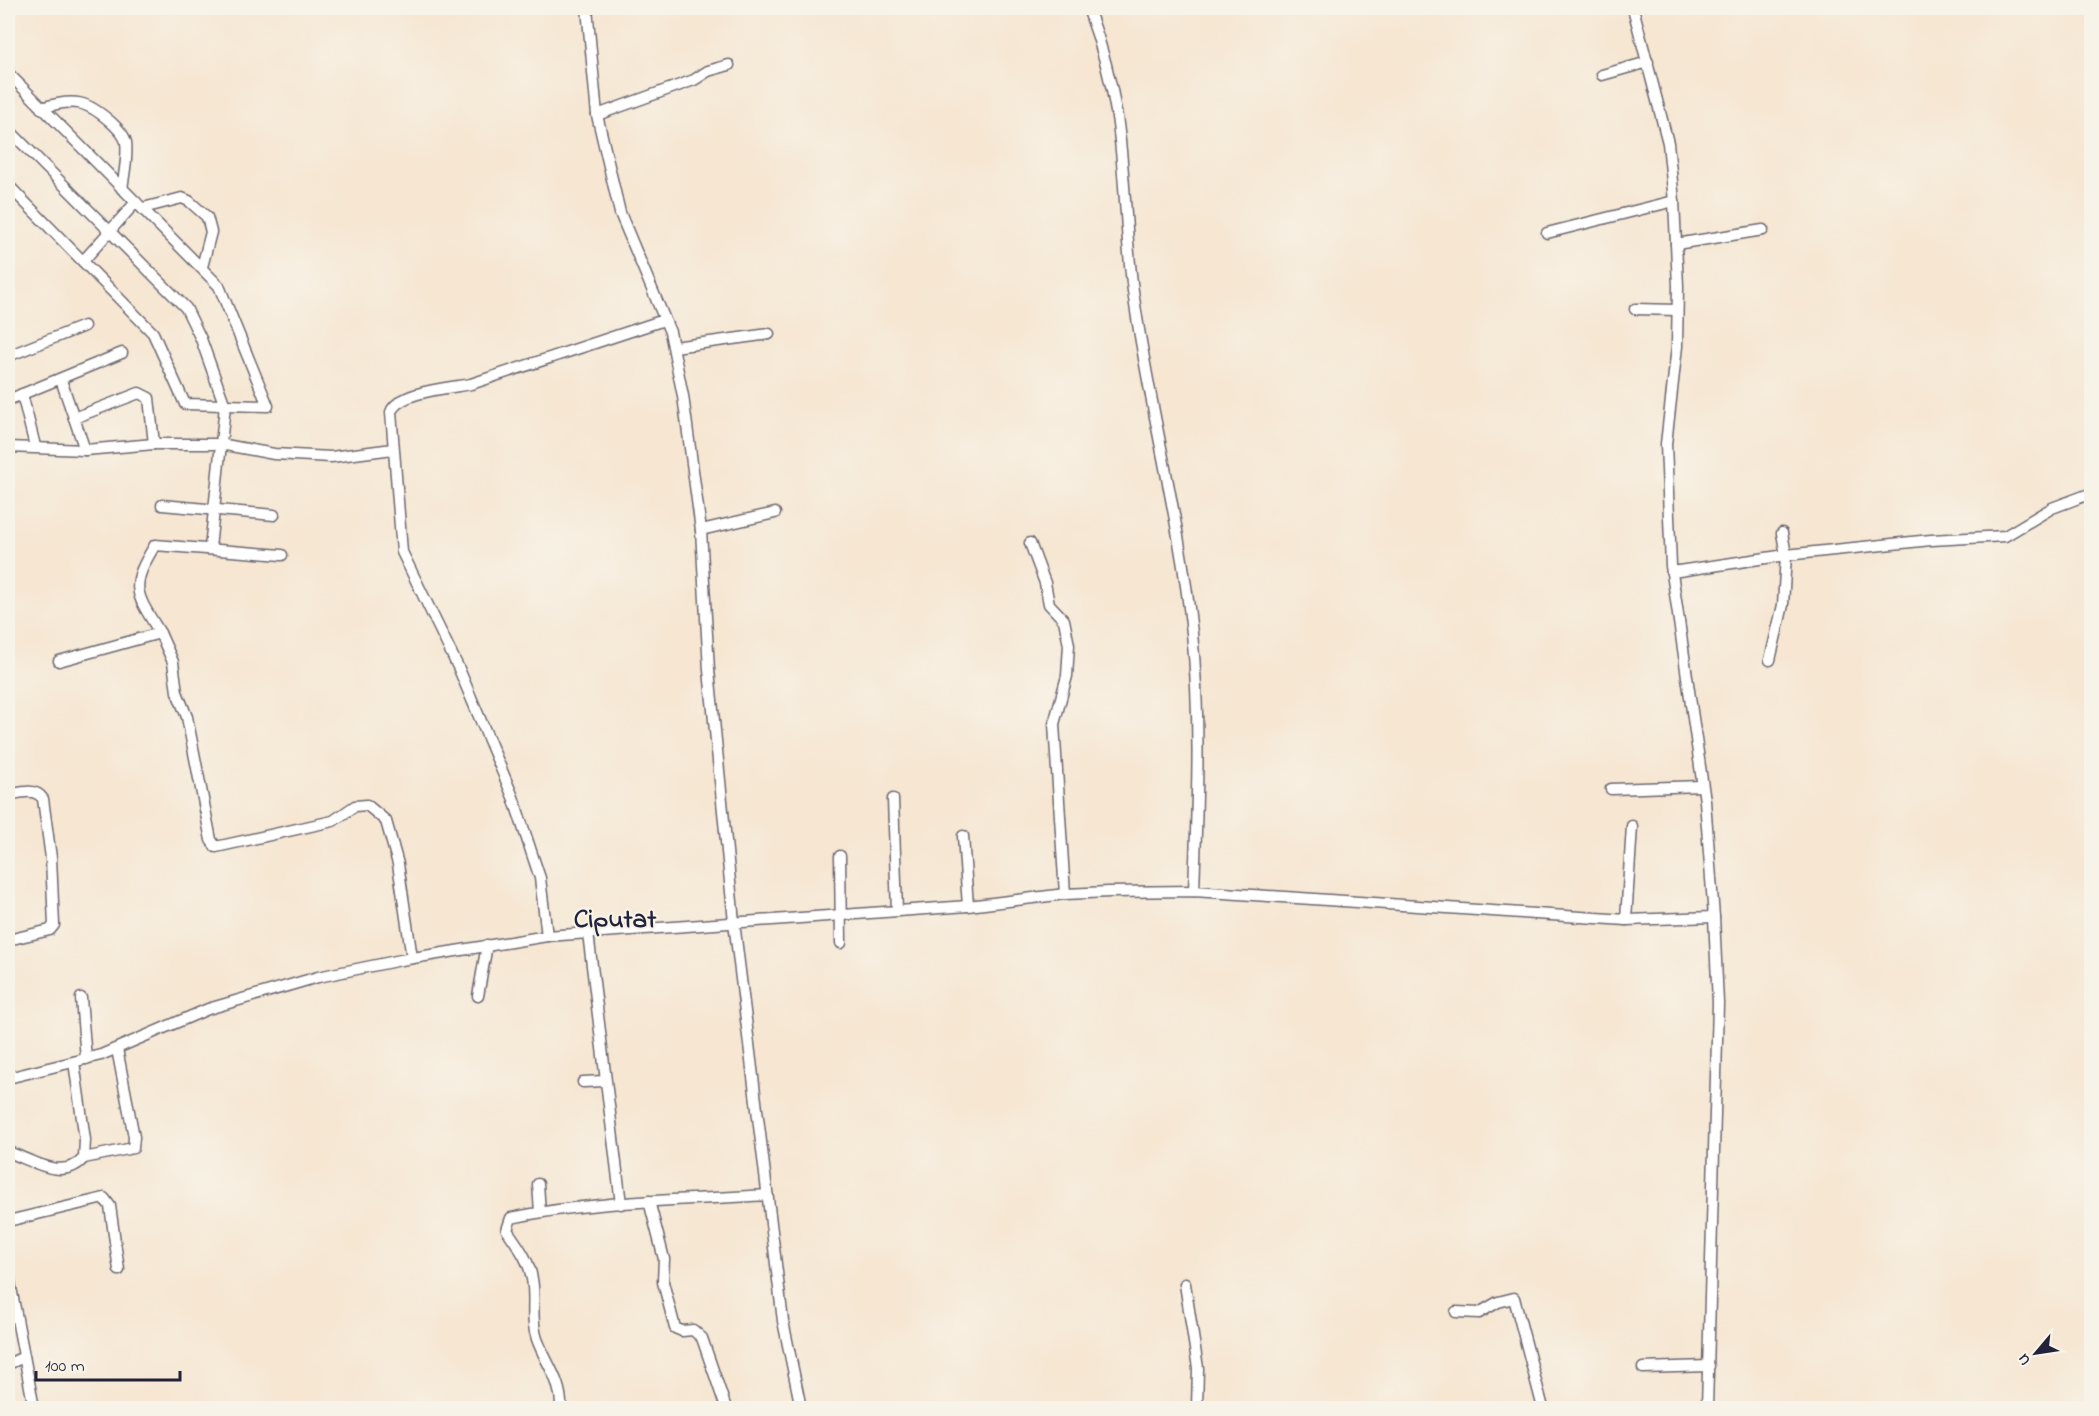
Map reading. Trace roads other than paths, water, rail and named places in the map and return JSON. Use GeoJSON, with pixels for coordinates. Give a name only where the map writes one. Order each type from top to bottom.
{"type":"FeatureCollection","features":[{"type":"Feature","properties":{"kind":"street"},"geometry":{"type":"LineString","coordinates":[[587,8],[597,115],[620,213],[674,347],[683,396],[701,530],[709,670],[734,922],[783,1321],[801,1408]]}},
{"type":"Feature","properties":{"kind":"street"},"geometry":{"type":"LineString","coordinates":[[1089,8],[1100,40],[1117,119],[1125,235],[1134,298],[1153,415],[1168,484],[1191,630],[1199,732],[1194,891]]}},
{"type":"Feature","properties":{"kind":"street"},"geometry":{"type":"LineString","coordinates":[[1633,8],[1668,143],[1674,201],[1677,310],[1666,444],[1672,572],[1702,786],[1714,917],[1718,1003],[1707,1408]]}},
{"type":"Feature","properties":{"kind":"street"},"geometry":{"type":"LineString","coordinates":[[1602,75],[1648,62]]}},
{"type":"Feature","properties":{"kind":"street"},"geometry":{"type":"LineString","coordinates":[[597,115],[694,80],[708,71],[729,65]]}},
{"type":"Feature","properties":{"kind":"street"},"geometry":{"type":"LineString","coordinates":[[8,73],[202,267],[223,291],[269,404],[264,407],[184,403],[153,333],[8,185]]}},
{"type":"Feature","properties":{"kind":"street"},"geometry":{"type":"LineString","coordinates":[[41,108],[66,101],[88,104],[97,109],[121,132],[126,149],[122,189]]}},
{"type":"Feature","properties":{"kind":"street"},"geometry":{"type":"LineString","coordinates":[[8,129],[190,314],[225,406],[210,549]]}},
{"type":"Feature","properties":{"kind":"street"},"geometry":{"type":"LineString","coordinates":[[83,261],[110,231],[139,205],[182,198],[189,201],[207,217],[211,231],[202,267]]}},
{"type":"Feature","properties":{"kind":"street"},"geometry":{"type":"LineString","coordinates":[[1547,233],[1674,201]]}},
{"type":"Feature","properties":{"kind":"street"},"geometry":{"type":"LineString","coordinates":[[1676,244],[1763,230]]}},
{"type":"Feature","properties":{"kind":"street"},"geometry":{"type":"LineString","coordinates":[[1635,309],[1677,310]]}},
{"type":"Feature","properties":{"kind":"street"},"geometry":{"type":"LineString","coordinates":[[547,936],[540,878],[513,797],[462,677],[402,552],[391,412],[401,399],[444,387],[471,384],[664,320]]}},
{"type":"Feature","properties":{"kind":"street"},"geometry":{"type":"LineString","coordinates":[[8,356],[84,326]]}},
{"type":"Feature","properties":{"kind":"street"},"geometry":{"type":"LineString","coordinates":[[674,347],[769,334]]}},
{"type":"Feature","properties":{"kind":"street"},"geometry":{"type":"LineString","coordinates":[[8,400],[122,353]]}},
{"type":"Feature","properties":{"kind":"street"},"geometry":{"type":"LineString","coordinates":[[61,380],[86,450]]}},
{"type":"Feature","properties":{"kind":"street"},"geometry":{"type":"LineString","coordinates":[[74,418],[140,393],[144,394],[149,398],[154,444]]}},
{"type":"Feature","properties":{"kind":"street"},"geometry":{"type":"LineString","coordinates":[[22,394],[35,446]]}},
{"type":"Feature","properties":{"kind":"street"},"geometry":{"type":"LineString","coordinates":[[8,447],[35,446],[86,450],[154,444],[220,444],[274,454],[331,457],[393,448]]}},
{"type":"Feature","properties":{"kind":"street"},"geometry":{"type":"LineString","coordinates":[[1672,572],[1786,555],[1931,540],[2005,536],[2052,508],[2091,493]]}},
{"type":"Feature","properties":{"kind":"street"},"geometry":{"type":"LineString","coordinates":[[162,505],[274,515]]}},
{"type":"Feature","properties":{"kind":"street"},"geometry":{"type":"LineString","coordinates":[[701,530],[775,513]]}},
{"type":"Feature","properties":{"kind":"street"},"geometry":{"type":"LineString","coordinates":[[1770,660],[1783,605],[1786,555],[1782,533]]}},
{"type":"Feature","properties":{"kind":"street"},"geometry":{"type":"LineString","coordinates":[[1029,543],[1045,583],[1049,604],[1064,620],[1069,645],[1069,668],[1053,724],[1065,894]]}},
{"type":"Feature","properties":{"kind":"street"},"geometry":{"type":"LineString","coordinates":[[282,555],[155,545],[140,569],[137,594],[160,633],[173,662],[177,692],[187,717],[211,840],[216,847],[333,820],[354,806],[367,806],[386,821],[398,864],[412,958]]}},
{"type":"Feature","properties":{"kind":"street"},"geometry":{"type":"LineString","coordinates":[[59,661],[160,633]]}},
{"type":"Feature","properties":{"kind":"street"},"geometry":{"type":"LineString","coordinates":[[1611,789],[1702,786]]}},
{"type":"Feature","properties":{"kind":"street"},"geometry":{"type":"LineString","coordinates":[[8,795],[32,791],[39,793],[43,799],[50,846],[54,925],[50,930],[8,940]]}},
{"type":"Feature","properties":{"kind":"street"},"geometry":{"type":"LineString","coordinates":[[892,799],[897,911]]}},
{"type":"Feature","properties":{"kind":"street"},"geometry":{"type":"LineString","coordinates":[[1626,920],[1632,826]]}},
{"type":"Feature","properties":{"kind":"street"},"geometry":{"type":"LineString","coordinates":[[963,836],[968,906]]}},
{"type":"Feature","properties":{"kind":"street"},"geometry":{"type":"LineString","coordinates":[[840,856],[841,943]]}},
{"type":"Feature","properties":{"kind":"street"},"geometry":{"type":"LineString","coordinates":[[8,1078],[117,1049],[208,1009],[318,977],[388,962],[547,936],[968,906],[1065,894],[1194,891],[1626,920],[1714,917]]}},
{"type":"Feature","properties":{"kind":"street"},"geometry":{"type":"LineString","coordinates":[[588,933],[621,1204]]}},
{"type":"Feature","properties":{"kind":"street"},"geometry":{"type":"LineString","coordinates":[[478,996],[487,945]]}},
{"type":"Feature","properties":{"kind":"street"},"geometry":{"type":"LineString","coordinates":[[81,998],[86,1059]]}},
{"type":"Feature","properties":{"kind":"street"},"geometry":{"type":"LineString","coordinates":[[8,1152],[54,1169],[73,1167],[84,1158],[131,1150],[134,1146],[117,1049]]}},
{"type":"Feature","properties":{"kind":"street"},"geometry":{"type":"LineString","coordinates":[[74,1062],[85,1140],[84,1158]]}},
{"type":"Feature","properties":{"kind":"street"},"geometry":{"type":"LineString","coordinates":[[583,1082],[605,1081]]}},
{"type":"Feature","properties":{"kind":"street"},"geometry":{"type":"LineString","coordinates":[[538,1184],[540,1212]]}},
{"type":"Feature","properties":{"kind":"street"},"geometry":{"type":"LineString","coordinates":[[561,1408],[555,1373],[537,1340],[533,1323],[533,1281],[527,1259],[507,1230],[511,1218],[540,1212],[649,1201],[767,1195]]}},
{"type":"Feature","properties":{"kind":"street"},"geometry":{"type":"LineString","coordinates":[[8,1221],[104,1198],[110,1206],[119,1270]]}},
{"type":"Feature","properties":{"kind":"street"},"geometry":{"type":"LineString","coordinates":[[649,1201],[664,1259],[663,1282],[675,1328],[682,1331],[693,1330],[702,1338],[726,1408]]}},
{"type":"Feature","properties":{"kind":"street"},"geometry":{"type":"LineString","coordinates":[[8,1272],[34,1408]]}},
{"type":"Feature","properties":{"kind":"street"},"geometry":{"type":"LineString","coordinates":[[1185,1284],[1198,1368],[1197,1408]]}},
{"type":"Feature","properties":{"kind":"street"},"geometry":{"type":"LineString","coordinates":[[1456,1312],[1479,1313],[1498,1302],[1514,1298],[1542,1408]]}},
{"type":"Feature","properties":{"kind":"street"},"geometry":{"type":"LineString","coordinates":[[8,1364],[24,1357]]}},
{"type":"Feature","properties":{"kind":"street"},"geometry":{"type":"LineString","coordinates":[[1643,1368],[1709,1366]]}},
{"type":"Feature","properties":{"kind":"district","name":"Ciputat"},"geometry":{"type":"Point","coordinates":[615,918]}}]}
